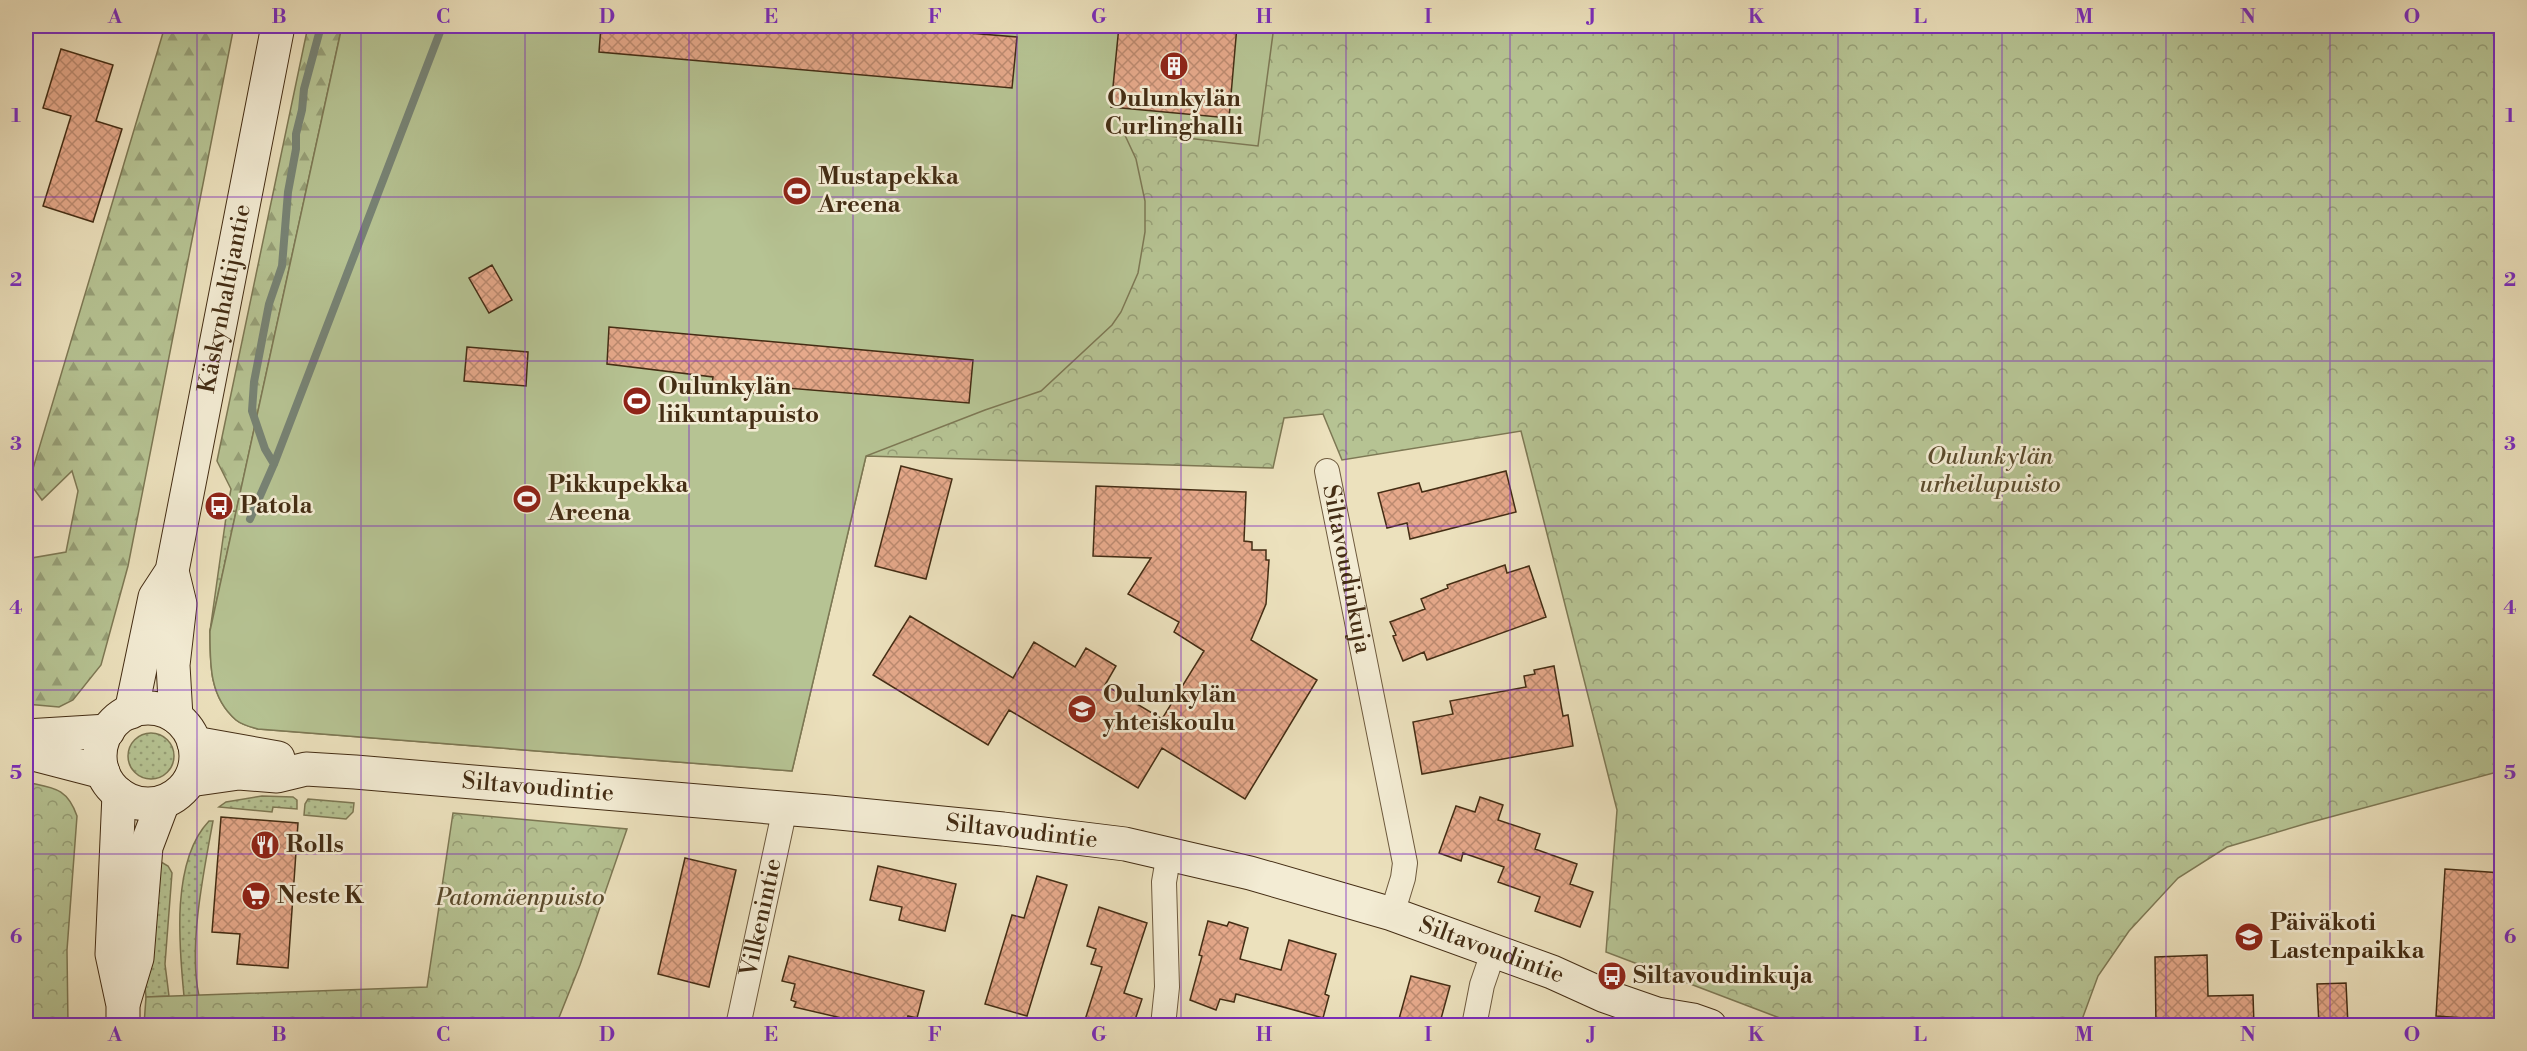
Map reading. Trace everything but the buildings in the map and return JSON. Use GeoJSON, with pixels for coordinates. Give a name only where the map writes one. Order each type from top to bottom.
{"type":"FeatureCollection","features":[{"type":"Feature","properties":{"kind":"main road","name":"Käskynhaltijantie"},"geometry":{"type":"LineString","coordinates":[[120,721],[155,597],[172,571],[278,26]]}},
{"type":"Feature","properties":{"kind":"main road","name":"Käskynhaltijantie"},"geometry":{"type":"LineString","coordinates":[[172,571],[180,604],[173,665],[185,730]]}},
{"type":"Feature","properties":{"kind":"main road"},"geometry":{"type":"LineString","coordinates":[[26,736],[120,721],[153,709],[185,730],[196,760],[190,780],[178,794],[163,802],[143,804],[127,799],[111,783],[26,752]]}},
{"type":"Feature","properties":{"kind":"main road"},"geometry":{"type":"LineString","coordinates":[[120,721],[101,751],[111,783],[112,954],[123,1016]]}},
{"type":"Feature","properties":{"kind":"main road","name":"Siltavoudintie"},"geometry":{"type":"LineString","coordinates":[[185,730],[281,758],[306,769]]}},
{"type":"Feature","properties":{"kind":"main road","name":"Siltavoudintie"},"geometry":{"type":"LineString","coordinates":[[190,780],[239,772],[277,776],[306,769],[785,808],[1081,837],[1169,853],[1250,873],[1392,914],[1552,972],[1605,996],[1657,1014],[1693,1020],[1710,1026]]}},
{"type":"Feature","properties":{"kind":"main road"},"geometry":{"type":"LineString","coordinates":[[123,1016],[137,958],[146,847],[163,802]]}},
{"type":"Feature","properties":{"kind":"street","name":"Siltavoudinkuja"},"geometry":{"type":"LineString","coordinates":[[1327,471],[1405,864],[1392,914]]}},
{"type":"Feature","properties":{"kind":"street","name":"Vilkenintie"},"geometry":{"type":"LineString","coordinates":[[738,1026],[785,808]]}},
{"type":"Feature","properties":{"kind":"street"},"geometry":{"type":"LineString","coordinates":[[1163,1026],[1167,987],[1164,882],[1169,853]]}},
{"type":"Feature","properties":{"kind":"street"},"geometry":{"type":"LineString","coordinates":[[1474,1026],[1482,985],[1494,950]]}},
{"type":"Feature","properties":{"kind":"green space"},"geometry":{"type":"Polygon","coordinates":[[[165,26],[234,26],[128,566],[101,665],[73,700],[59,707],[26,704],[26,559],[66,552],[78,491],[72,471],[42,500],[29,482],[165,26]]]}},
{"type":"Feature","properties":{"kind":"green space"},"geometry":{"type":"Polygon","coordinates":[[[308,26],[451,26],[263,516],[227,510],[231,489],[217,461],[308,26]]]}},
{"type":"Feature","properties":{"kind":"green space","name":"Oulunkylän urheilupuisto"},"geometry":{"type":"Polygon","coordinates":[[[342,26],[2501,26],[2501,771],[2227,847],[2178,878],[2129,931],[2098,976],[2080,1025],[1798,1025],[1606,952],[1617,810],[1521,431],[1342,460],[1323,414],[1284,418],[1273,468],[866,456],[792,771],[258,729],[247,726],[227,711],[216,690],[211,667],[210,631],[342,26]]]}},
{"type":"Feature","properties":{"kind":"green space","name":"Oulunkylän liikuntapuisto"},"geometry":{"type":"Polygon","coordinates":[[[342,26],[1274,26],[1258,146],[1123,131],[1136,159],[1145,201],[1145,232],[1138,273],[1121,312],[1112,325],[1041,391],[866,456],[792,771],[258,729],[244,725],[227,711],[213,679],[210,631],[342,26]]]}},
{"type":"Feature","properties":{"kind":"green space"},"geometry":{"type":"Polygon","coordinates":[[[227,510],[263,516],[210,633],[210,631],[227,510]]]}},
{"type":"Feature","properties":{"kind":"green space"},"geometry":{"type":"Polygon","coordinates":[[[151,733],[167,740],[174,756],[167,772],[151,779],[135,772],[128,756],[135,740],[151,733]]]}},
{"type":"Feature","properties":{"kind":"green space"},"geometry":{"type":"Polygon","coordinates":[[[26,782],[58,790],[64,794],[77,816],[67,950],[68,1025],[26,1025],[26,782]]]}},
{"type":"Feature","properties":{"kind":"green space"},"geometry":{"type":"Polygon","coordinates":[[[262,796],[293,797],[297,800],[297,809],[273,807],[272,812],[219,807],[226,802],[262,796]]]}},
{"type":"Feature","properties":{"kind":"green space"},"geometry":{"type":"Polygon","coordinates":[[[308,799],[354,803],[353,812],[346,819],[304,815],[308,799]]]}},
{"type":"Feature","properties":{"kind":"green space","name":"Patomäenpuisto"},"geometry":{"type":"Polygon","coordinates":[[[453,813],[627,829],[580,965],[556,1025],[144,1025],[146,997],[427,987],[453,813]]]}},
{"type":"Feature","properties":{"kind":"green space"},"geometry":{"type":"Polygon","coordinates":[[[209,821],[213,821],[196,932],[195,955],[199,996],[184,996],[180,953],[180,904],[183,881],[188,858],[197,838],[209,821]]]}},
{"type":"Feature","properties":{"kind":"green space"},"geometry":{"type":"Polygon","coordinates":[[[156,859],[168,866],[172,873],[165,964],[169,996],[146,997],[143,965],[156,859]]]}},
{"type":"Feature","properties":{"kind":"waterway"},"geometry":{"type":"LineString","coordinates":[[274,464],[265,449],[252,411],[254,382],[269,304],[282,266],[288,192],[296,149],[296,134],[304,89],[321,26]]}},
{"type":"Feature","properties":{"kind":"waterway"},"geometry":{"type":"LineString","coordinates":[[250,519],[274,464],[440,32]]}},
{"type":"Feature","properties":{"kind":"place","name":"Oulunkylän Curlinghalli"},"geometry":{"type":"Point","coordinates":[1174,66]}},
{"type":"Feature","properties":{"kind":"place","name":"Mustapekka Areena"},"geometry":{"type":"Point","coordinates":[797,191]}},
{"type":"Feature","properties":{"kind":"place","name":"Oulunkylän liikuntapuisto"},"geometry":{"type":"Point","coordinates":[637,401]}},
{"type":"Feature","properties":{"kind":"place","name":"Pikkupekka Areena"},"geometry":{"type":"Point","coordinates":[527,499]}},
{"type":"Feature","properties":{"kind":"place","name":"Patola"},"geometry":{"type":"Point","coordinates":[219,506]}},
{"type":"Feature","properties":{"kind":"place","name":"Oulunkylän yhteiskoulu"},"geometry":{"type":"Point","coordinates":[1082,709]}},
{"type":"Feature","properties":{"kind":"place","name":"Rolls"},"geometry":{"type":"Point","coordinates":[265,845]}},
{"type":"Feature","properties":{"kind":"place","name":"Neste K"},"geometry":{"type":"Point","coordinates":[256,896]}},
{"type":"Feature","properties":{"kind":"place","name":"Päiväkoti Lastenpaikka"},"geometry":{"type":"Point","coordinates":[2249,937]}},
{"type":"Feature","properties":{"kind":"place","name":"Siltavoudinkuja"},"geometry":{"type":"Point","coordinates":[1612,976]}}]}
